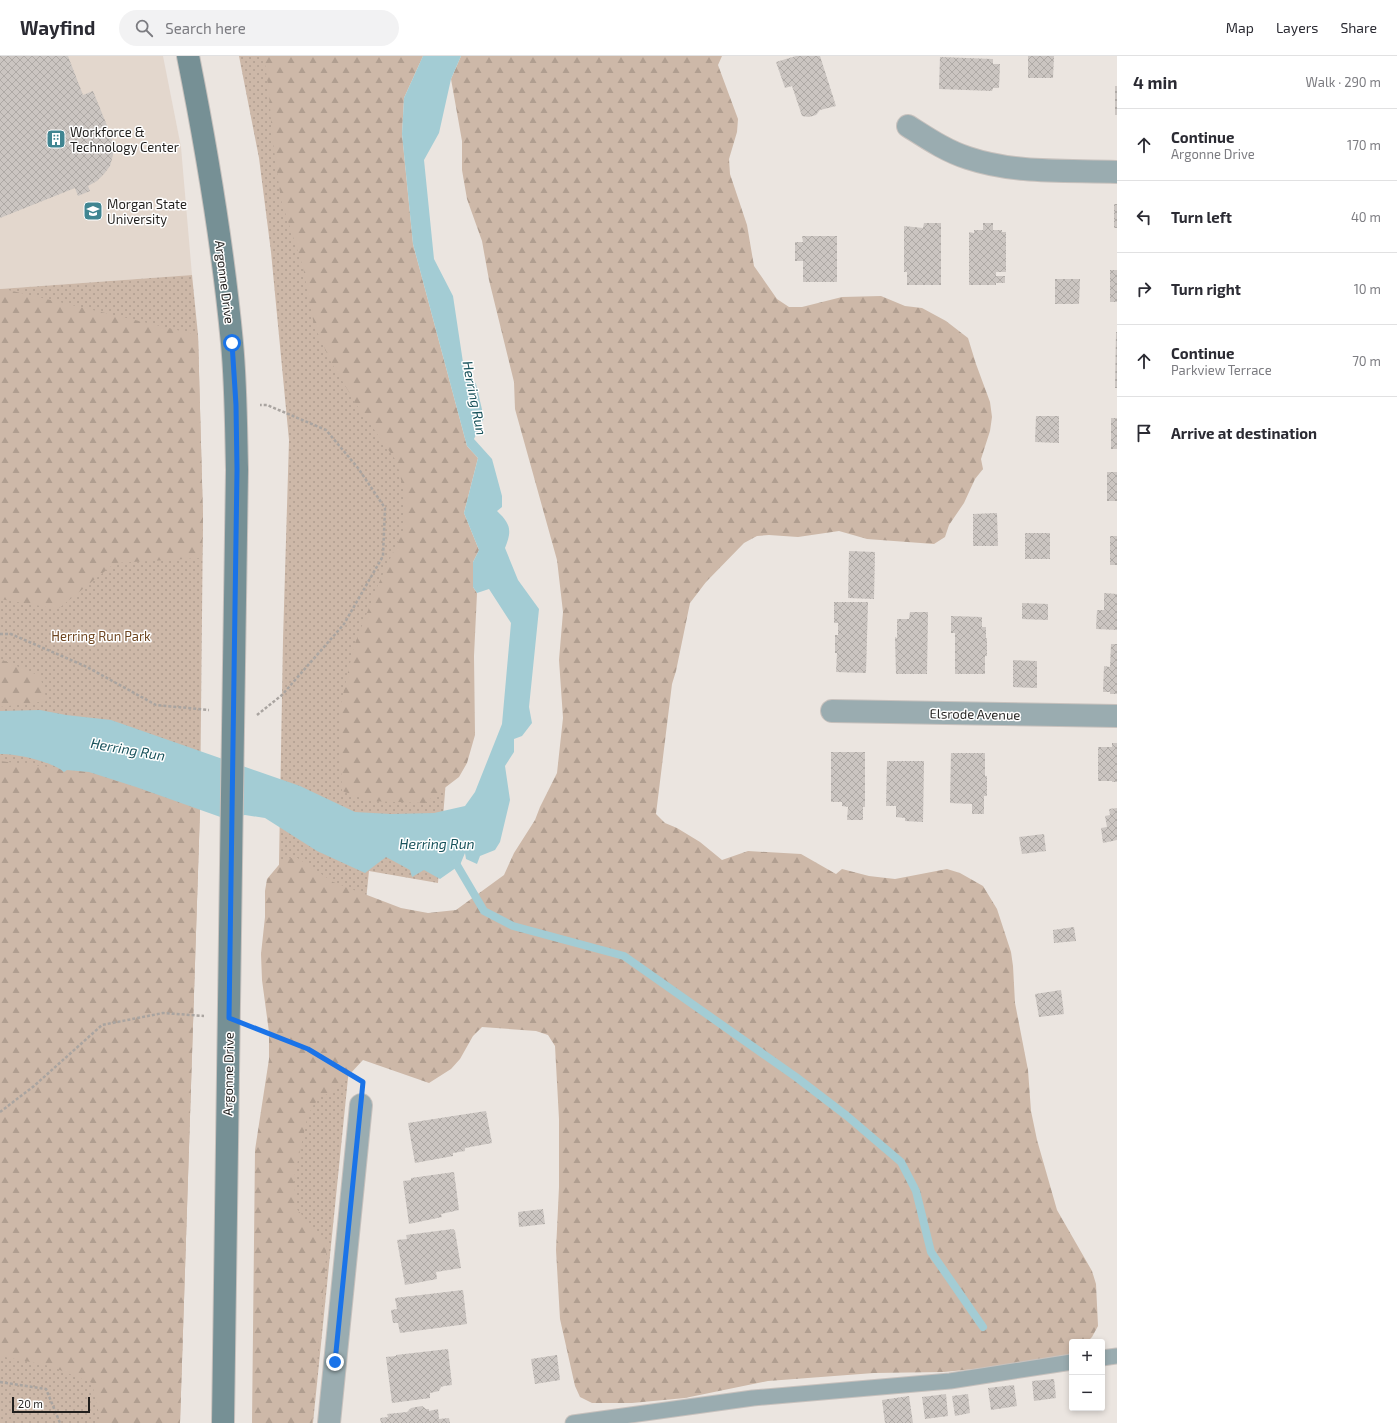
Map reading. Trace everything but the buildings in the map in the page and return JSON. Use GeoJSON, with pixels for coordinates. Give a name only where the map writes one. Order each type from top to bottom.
{"type":"FeatureCollection","features":[{"type":"Feature","properties":{"kind":"main road","name":"Argonne Drive"},"geometry":{"type":"LineString","coordinates":[[188,56],[201,120],[226,291],[232,343],[236,405],[237,470],[223,1423]]}},
{"type":"Feature","properties":{"kind":"street"},"geometry":{"type":"LineString","coordinates":[[908,126],[942,146],[967,158],[1008,168],[1117,172]]}},
{"type":"Feature","properties":{"kind":"street","name":"Elsrode Avenue"},"geometry":{"type":"LineString","coordinates":[[832,711],[1117,716]]}},
{"type":"Feature","properties":{"kind":"street"},"geometry":{"type":"LineString","coordinates":[[329,1423],[361,1105]]}},
{"type":"Feature","properties":{"kind":"lane"},"geometry":{"type":"LineString","coordinates":[[1105,1358],[1117,1356]]}},
{"type":"Feature","properties":{"kind":"lane"},"geometry":{"type":"LineString","coordinates":[[573,1423],[753,1398],[950,1381],[1069,1362]]}},
{"type":"Feature","properties":{"kind":"path"},"geometry":{"type":"LineString","coordinates":[[0,1112],[34,1086],[102,1025],[163,1013],[229,1018],[308,1049],[363,1082],[361,1105]]}},
{"type":"Feature","properties":{"kind":"path"},"geometry":{"type":"LineString","coordinates":[[0,1382],[46,1389],[60,1423]]}},
{"type":"Feature","properties":{"kind":"shaded area","name":"Morgan State University"},"geometry":{"type":"Polygon","coordinates":[[[0,56],[163,56],[181,147],[192,275],[0,289],[0,56]]]}},
{"type":"Feature","properties":{"kind":"green space"},"geometry":{"type":"Polygon","coordinates":[[[239,56],[394,56],[454,675],[438,883],[369,871],[313,1423],[269,1423],[283,640],[289,440],[271,252],[259,158],[239,56]]]}},
{"type":"Feature","properties":{"kind":"green space"},"geometry":{"type":"Polygon","coordinates":[[[264,56],[423,56],[404,98],[402,134],[413,244],[467,446],[478,458],[464,513],[479,550],[473,562],[473,587],[477,593],[474,656],[475,735],[467,763],[459,777],[425,803],[369,801],[342,791],[339,712],[354,646],[378,585],[405,526],[405,497],[397,462],[356,404],[331,362],[314,325],[303,267],[281,200],[272,135],[269,93],[264,56]]]}},
{"type":"Feature","properties":{"kind":"green space"},"geometry":{"type":"Polygon","coordinates":[[[461,56],[722,56],[718,65],[738,119],[737,132],[729,159],[730,174],[747,225],[754,266],[777,299],[789,307],[802,307],[842,297],[881,296],[905,306],[922,308],[946,321],[968,338],[990,402],[992,417],[990,431],[981,459],[983,469],[975,479],[964,503],[949,525],[945,537],[934,544],[867,539],[839,531],[798,537],[769,535],[757,536],[744,543],[706,582],[690,603],[672,684],[656,814],[665,823],[677,828],[700,842],[722,860],[748,851],[801,854],[836,874],[842,869],[869,876],[895,879],[947,869],[960,873],[983,886],[997,909],[1011,952],[1015,1003],[1028,1070],[1031,1111],[1037,1140],[1057,1210],[1092,1271],[1096,1284],[1098,1326],[1090,1339],[1069,1339],[1069,1354],[985,1368],[944,1372],[874,1373],[768,1381],[685,1398],[632,1403],[592,1403],[580,1397],[575,1386],[560,1319],[556,1250],[559,1187],[559,1119],[555,1046],[548,1035],[536,1031],[482,1027],[473,1036],[460,1059],[451,1069],[429,1083],[363,1060],[333,1092],[320,1097],[312,1107],[307,1119],[294,1178],[296,1208],[327,1245],[312,1423],[252,1423],[255,1150],[269,1059],[269,1032],[262,980],[261,954],[267,879],[283,860],[296,857],[333,882],[401,908],[428,913],[456,910],[504,875],[514,853],[535,820],[557,773],[563,718],[559,660],[563,612],[557,560],[515,409],[514,382],[489,280],[482,241],[467,199],[462,170],[462,141],[451,79],[461,56]]]}},
{"type":"Feature","properties":{"kind":"green space","name":"Herring Run Park"},"geometry":{"type":"Polygon","coordinates":[[[192,275],[198,335],[203,518],[200,810],[180,1423],[0,1423],[0,289],[192,275]]]}},
{"type":"Feature","properties":{"kind":"green space"},"geometry":{"type":"Polygon","coordinates":[[[0,289],[198,335],[203,518],[202,558],[115,563],[58,609],[0,599],[0,289]]]}},
{"type":"Feature","properties":{"kind":"green space"},"geometry":{"type":"Polygon","coordinates":[[[0,659],[40,676],[47,701],[0,707],[0,659]]]}},
{"type":"Feature","properties":{"kind":"green space"},"geometry":{"type":"Polygon","coordinates":[[[0,761],[88,772],[136,787],[200,810],[180,1423],[101,1423],[92,1383],[50,1366],[0,1356],[0,761]]]}},
{"type":"Feature","properties":{"kind":"water","name":"Herring Run"},"geometry":{"type":"Polygon","coordinates":[[[423,56],[461,56],[451,79],[439,133],[424,160],[434,259],[453,296],[464,369],[476,384],[484,418],[474,439],[492,459],[502,496],[502,507],[497,511],[508,524],[509,528],[509,537],[505,548],[518,580],[539,609],[529,707],[532,723],[522,736],[514,739],[514,752],[505,766],[510,800],[500,842],[495,850],[480,856],[477,864],[466,859],[465,853],[460,865],[440,879],[424,870],[412,877],[410,870],[386,857],[365,873],[317,851],[265,818],[245,815],[226,819],[89,772],[67,770],[64,772],[59,768],[34,759],[0,754],[0,711],[40,710],[66,715],[111,720],[300,786],[355,812],[391,814],[434,813],[465,806],[475,792],[502,724],[511,623],[489,589],[477,593],[473,587],[473,562],[479,550],[464,513],[478,458],[467,446],[413,244],[402,134],[404,98],[423,56]]]}},
{"type":"Feature","properties":{"kind":"waterway"},"geometry":{"type":"LineString","coordinates":[[454,860],[484,911],[513,926],[624,956],[796,1077],[847,1116],[901,1162],[916,1191],[931,1252],[983,1327]]}},
{"type":"Feature","properties":{"kind":"place","name":"Workforce & Technology Center"},"geometry":{"type":"Point","coordinates":[56,139]}},
{"type":"Feature","properties":{"kind":"place","name":"Morgan State University"},"geometry":{"type":"Point","coordinates":[93,211]}},
{"type":"Feature","properties":{"kind":"route"},"geometry":{"type":"LineString","coordinates":[[232,343],[236,405],[237,470],[229,1018],[308,1049],[363,1082],[335,1362]]}}]}
